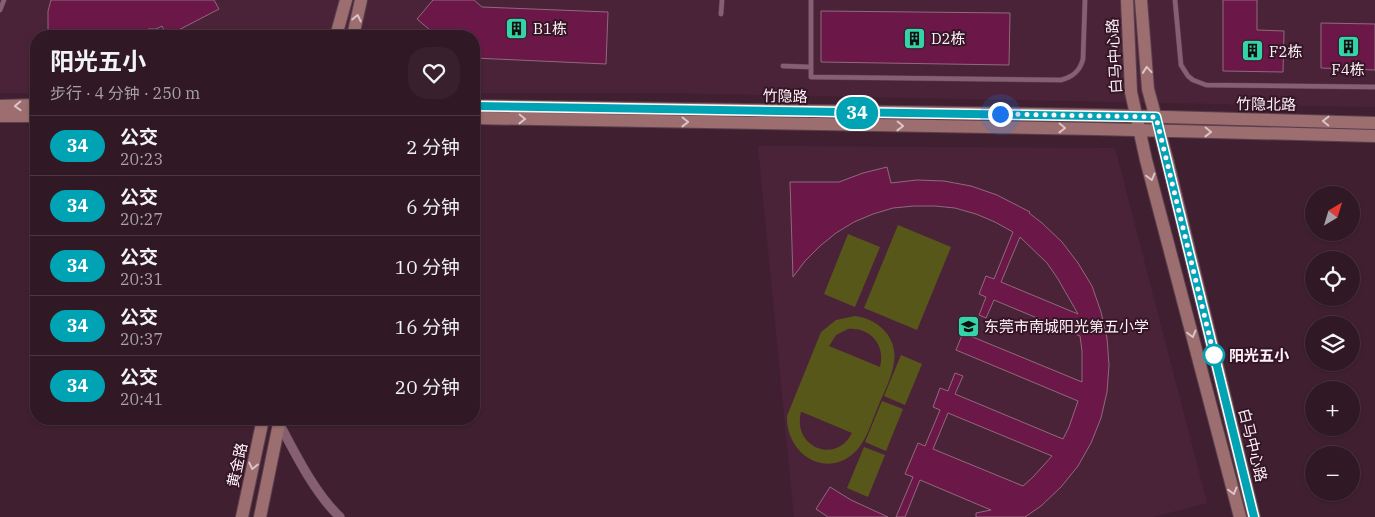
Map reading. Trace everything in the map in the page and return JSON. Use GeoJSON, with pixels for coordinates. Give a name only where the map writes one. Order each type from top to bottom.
{"type":"FeatureCollection","features":[{"type":"Feature","properties":{"kind":"street"},"geometry":{"type":"LineString","coordinates":[[338,30],[346,0]]}},
{"type":"Feature","properties":{"kind":"street"},"geometry":{"type":"LineString","coordinates":[[354,30],[361,0]]}},
{"type":"Feature","properties":{"kind":"street","name":"白马中心路"},"geometry":{"type":"LineString","coordinates":[[1127,0],[1131,92],[1136,117],[1240,517]]}},
{"type":"Feature","properties":{"kind":"street","name":"白马中心路"},"geometry":{"type":"LineString","coordinates":[[1141,0],[1148,89],[1254,517]]}},
{"type":"Feature","properties":{"kind":"street"},"geometry":{"type":"LineString","coordinates":[[0,106],[30,105]]}},
{"type":"Feature","properties":{"kind":"street","name":"竹隐路"},"geometry":{"type":"LineString","coordinates":[[480,106],[1156,117]]}},
{"type":"Feature","properties":{"kind":"street"},"geometry":{"type":"LineString","coordinates":[[0,116],[30,116]]}},
{"type":"Feature","properties":{"kind":"street","name":"竹隐北路"},"geometry":{"type":"LineString","coordinates":[[1156,117],[1375,123]]}},
{"type":"Feature","properties":{"kind":"street","name":"竹隐路"},"geometry":{"type":"LineString","coordinates":[[480,118],[1159,130]]}},
{"type":"Feature","properties":{"kind":"street","name":"竹隐北路"},"geometry":{"type":"LineString","coordinates":[[1159,130],[1375,136]]}},
{"type":"Feature","properties":{"kind":"street","name":"黄金路"},"geometry":{"type":"LineString","coordinates":[[242,517],[262,425]]}},
{"type":"Feature","properties":{"kind":"street"},"geometry":{"type":"LineString","coordinates":[[260,517],[279,425]]}},
{"type":"Feature","properties":{"kind":"street"},"geometry":{"type":"LineString","coordinates":[[282,425],[304,469],[332,510],[340,517]]}},
{"type":"Feature","properties":{"kind":"lane"},"geometry":{"type":"LineString","coordinates":[[0,10],[4,0]]}},
{"type":"Feature","properties":{"kind":"lane"},"geometry":{"type":"LineString","coordinates":[[721,14],[722,0]]}},
{"type":"Feature","properties":{"kind":"lane"},"geometry":{"type":"LineString","coordinates":[[811,0],[811,76],[1061,80],[1076,74],[1081,67],[1083,59],[1084,0]]}},
{"type":"Feature","properties":{"kind":"lane"},"geometry":{"type":"LineString","coordinates":[[1175,0],[1181,65],[1188,76],[1199,83],[1206,85],[1375,87]]}},
{"type":"Feature","properties":{"kind":"lane"},"geometry":{"type":"LineString","coordinates":[[784,66],[811,67]]}},
{"type":"Feature","properties":{"kind":"shaded area"},"geometry":{"type":"Polygon","coordinates":[[[0,0],[1375,0],[1375,107],[669,93],[480,93],[480,30],[30,30],[30,93],[0,93],[0,0]]]}},
{"type":"Feature","properties":{"kind":"shaded area","name":"东莞市南城阳光第五小学"},"geometry":{"type":"Polygon","coordinates":[[[758,146],[1115,148],[1207,503],[1153,517],[794,517],[758,146]]]}},
{"type":"Feature","properties":{"kind":"shaded area"},"geometry":{"type":"Polygon","coordinates":[[[898,225],[951,247],[917,330],[864,308],[898,225]]]}},
{"type":"Feature","properties":{"kind":"shaded area"},"geometry":{"type":"Polygon","coordinates":[[[848,234],[880,247],[855,307],[824,294],[848,234]]]}},
{"type":"Feature","properties":{"kind":"shaded area"},"geometry":{"type":"Polygon","coordinates":[[[855,316],[879,325],[893,345],[894,362],[887,386],[862,443],[854,453],[843,460],[831,464],[820,463],[800,451],[788,430],[787,416],[821,332],[836,320],[855,316]],[[848,329],[836,335],[829,346],[880,367],[881,352],[874,339],[863,331],[848,329]],[[802,412],[800,424],[803,435],[817,448],[826,450],[836,448],[845,443],[852,433],[802,412]]]}},
{"type":"Feature","properties":{"kind":"shaded area"},"geometry":{"type":"Polygon","coordinates":[[[901,355],[922,364],[905,405],[884,396],[901,355]]]}},
{"type":"Feature","properties":{"kind":"shaded area"},"geometry":{"type":"Polygon","coordinates":[[[882,401],[903,409],[886,451],[865,442],[882,401]]]}},
{"type":"Feature","properties":{"kind":"shaded area"},"geometry":{"type":"Polygon","coordinates":[[[864,447],[885,455],[868,497],[847,488],[864,447]]]}},
{"type":"Feature","properties":{"kind":"building"},"geometry":{"type":"Polygon","coordinates":[[[51,0],[214,0],[219,9],[179,30],[164,30],[162,26],[148,30],[48,30],[48,11],[51,0]]]}},
{"type":"Feature","properties":{"kind":"building","name":"B1栋"},"geometry":{"type":"Polygon","coordinates":[[[433,0],[474,0],[482,7],[608,12],[606,64],[480,58],[480,30],[430,30],[417,19],[433,0]]]}},
{"type":"Feature","properties":{"kind":"building","name":"F2栋"},"geometry":{"type":"Polygon","coordinates":[[[1223,0],[1257,0],[1257,30],[1284,31],[1283,72],[1223,71],[1223,0]]]}},
{"type":"Feature","properties":{"kind":"building","name":"D2栋"},"geometry":{"type":"Polygon","coordinates":[[[821,11],[1010,13],[1009,65],[821,62],[821,11]]]}},
{"type":"Feature","properties":{"kind":"building","name":"F4栋"},"geometry":{"type":"Polygon","coordinates":[[[1321,23],[1375,24],[1375,70],[1321,68],[1321,23]]]}},
{"type":"Feature","properties":{"kind":"building"},"geometry":{"type":"Polygon","coordinates":[[[887,167],[891,183],[917,180],[944,181],[971,186],[997,195],[1030,212],[1062,242],[1092,286],[1107,338],[1109,365],[1107,392],[1101,418],[1091,443],[1078,466],[1061,487],[1041,506],[1025,517],[976,517],[976,513],[991,510],[920,480],[905,517],[896,517],[913,477],[905,474],[918,443],[925,446],[940,410],[933,407],[940,388],[948,391],[955,373],[963,376],[955,394],[1063,439],[1069,427],[1078,401],[956,350],[963,333],[1082,382],[1080,336],[994,300],[986,318],[979,315],[986,297],[979,294],[986,276],[994,279],[1013,232],[976,214],[955,208],[914,206],[893,208],[854,222],[820,246],[793,277],[790,182],[839,182],[887,167]],[[1020,237],[1001,282],[1078,314],[1047,263],[1020,237]],[[948,413],[933,449],[1023,486],[1052,456],[948,413]]]}},
{"type":"Feature","properties":{"kind":"building"},"geometry":{"type":"Polygon","coordinates":[[[830,487],[851,500],[888,517],[828,517],[816,509],[830,487]]]}},
{"type":"Feature","properties":{"kind":"bus line","name":"34"},"geometry":{"type":"LineString","coordinates":[[480,106],[1156,117],[1254,517]]}},
{"type":"Feature","properties":{"kind":"place","name":"B1栋"},"geometry":{"type":"Point","coordinates":[517,28]}},
{"type":"Feature","properties":{"kind":"place","name":"D2栋"},"geometry":{"type":"Point","coordinates":[915,38]}},
{"type":"Feature","properties":{"kind":"place","name":"F4栋"},"geometry":{"type":"Point","coordinates":[1348,46]}},
{"type":"Feature","properties":{"kind":"place","name":"F2栋"},"geometry":{"type":"Point","coordinates":[1253,51]}},
{"type":"Feature","properties":{"kind":"place","name":"东莞市南城阳光第五小学"},"geometry":{"type":"Point","coordinates":[968,326]}},
{"type":"Feature","properties":{"kind":"place","name":"阳光五小"},"geometry":{"type":"Point","coordinates":[1214,355]}},
{"type":"Feature","properties":{"kind":"route"},"geometry":{"type":"LineString","coordinates":[[1000,114],[1156,117],[1214,355]]}}]}
